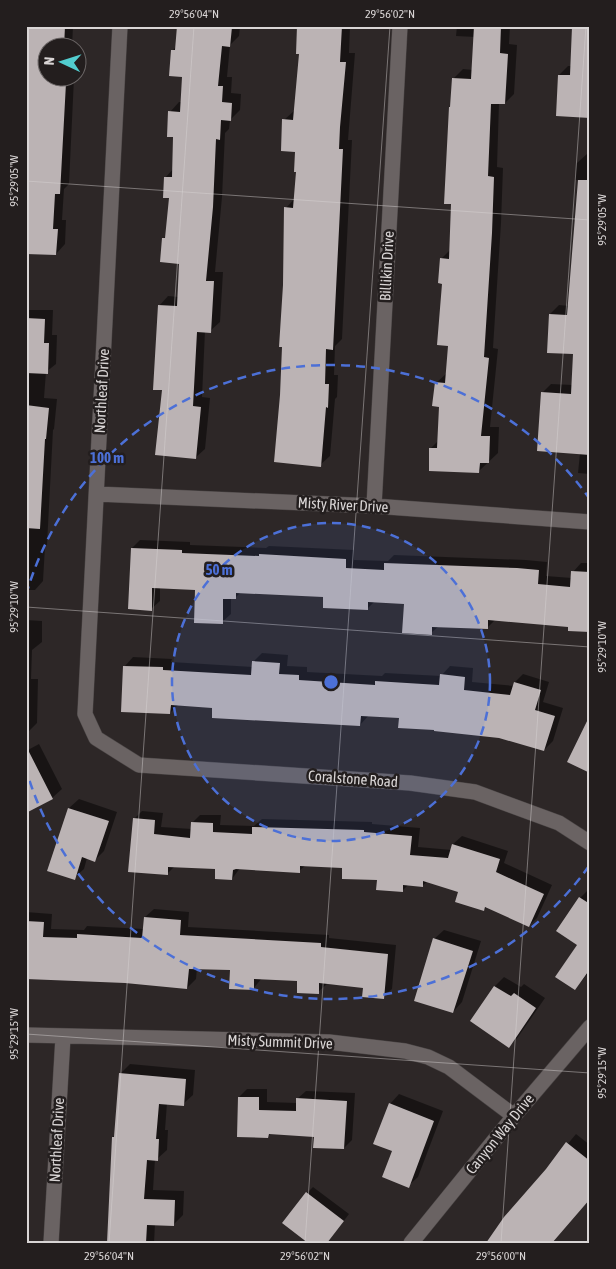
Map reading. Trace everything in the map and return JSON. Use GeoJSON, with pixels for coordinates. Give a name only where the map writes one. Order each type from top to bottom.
{"type":"FeatureCollection","features":[{"type":"Feature","properties":{"kind":"street","name":"Northleaf Drive"},"geometry":{"type":"LineString","coordinates":[[110,747],[96,738],[85,714],[120,26]]}},
{"type":"Feature","properties":{"kind":"street","name":"Billikin Drive"},"geometry":{"type":"LineString","coordinates":[[374,506],[400,26]]}},
{"type":"Feature","properties":{"kind":"street","name":"Misty River Drive"},"geometry":{"type":"LineString","coordinates":[[97,494],[374,506],[590,522]]}},
{"type":"Feature","properties":{"kind":"street","name":"Coralstone Road"},"geometry":{"type":"LineString","coordinates":[[110,747],[139,765],[410,783],[474,792],[560,823],[590,843]]}},
{"type":"Feature","properties":{"kind":"street","name":"Canyon Way Drive"},"geometry":{"type":"LineString","coordinates":[[411,1243],[514,1116],[590,1027]]}},
{"type":"Feature","properties":{"kind":"street","name":"Misty Summit Drive"},"geometry":{"type":"LineString","coordinates":[[26,1034],[63,1037],[329,1042],[405,1051],[428,1057],[449,1067],[514,1116]]}},
{"type":"Feature","properties":{"kind":"street","name":"Northleaf Drive"},"geometry":{"type":"LineString","coordinates":[[51,1243],[63,1037]]}},
{"type":"Feature","properties":{"kind":"building"},"geometry":{"type":"Polygon","coordinates":[[[26,26],[65,26],[64,38],[38,38],[38,88],[66,88],[60,194],[55,194],[53,229],[58,229],[56,255],[26,254],[26,26]]]}},
{"type":"Feature","properties":{"kind":"building"},"geometry":{"type":"Polygon","coordinates":[[[177,26],[232,27],[230,47],[222,46],[218,86],[223,86],[222,102],[232,103],[231,121],[221,120],[220,140],[216,139],[213,207],[206,281],[214,281],[211,333],[197,332],[193,406],[201,407],[196,459],[155,455],[162,390],[153,390],[158,305],[177,306],[179,264],[160,262],[162,238],[165,238],[169,198],[163,198],[164,177],[172,177],[173,137],[167,137],[168,111],[180,112],[182,77],[169,76],[171,50],[175,50],[177,26]]]}},
{"type":"Feature","properties":{"kind":"building"},"geometry":{"type":"Polygon","coordinates":[[[297,26],[342,26],[340,62],[346,62],[339,149],[343,149],[333,350],[326,349],[325,384],[329,384],[328,408],[326,407],[321,467],[274,462],[282,347],[279,347],[283,285],[284,207],[293,208],[296,172],[294,172],[295,152],[281,151],[282,119],[293,120],[299,54],[296,54],[297,26]]]}},
{"type":"Feature","properties":{"kind":"building"},"geometry":{"type":"Polygon","coordinates":[[[474,26],[501,26],[500,53],[508,54],[505,104],[491,104],[488,176],[494,177],[484,357],[489,358],[481,436],[490,436],[489,463],[480,463],[479,473],[429,471],[429,448],[437,448],[439,407],[432,406],[435,382],[445,383],[448,346],[437,345],[442,284],[438,283],[440,258],[449,259],[451,204],[444,204],[449,107],[452,78],[471,79],[474,26]]]}},
{"type":"Feature","properties":{"kind":"building"},"geometry":{"type":"Polygon","coordinates":[[[572,27],[590,28],[590,118],[556,116],[558,75],[570,75],[572,27]]]}},
{"type":"Feature","properties":{"kind":"building"},"geometry":{"type":"Polygon","coordinates":[[[578,180],[590,180],[590,455],[537,451],[541,392],[571,394],[573,354],[547,353],[549,314],[567,315],[578,180]]]}},
{"type":"Feature","properties":{"kind":"building"},"geometry":{"type":"Polygon","coordinates":[[[26,318],[45,319],[44,343],[49,343],[48,374],[26,373],[26,318]]]}},
{"type":"Feature","properties":{"kind":"building"},"geometry":{"type":"Polygon","coordinates":[[[26,405],[49,408],[45,439],[40,529],[26,528],[26,405]]]}},
{"type":"Feature","properties":{"kind":"building"},"geometry":{"type":"Polygon","coordinates":[[[131,548],[182,550],[182,553],[259,556],[259,554],[346,559],[346,568],[384,570],[384,563],[517,568],[539,570],[538,584],[570,587],[571,571],[590,572],[590,632],[568,631],[568,627],[488,620],[488,629],[432,627],[432,635],[402,633],[404,604],[368,602],[368,610],[323,608],[323,597],[236,593],[236,599],[223,599],[223,624],[194,623],[195,590],[152,588],[152,611],[128,609],[131,548]]]}},
{"type":"Feature","properties":{"kind":"building"},"geometry":{"type":"Polygon","coordinates":[[[252,661],[280,663],[279,674],[299,675],[299,680],[375,685],[375,681],[439,685],[440,674],[465,677],[464,690],[510,695],[514,682],[541,690],[535,710],[555,716],[544,751],[499,738],[434,730],[398,728],[399,718],[361,716],[360,726],[212,718],[212,708],[171,705],[170,714],[121,712],[123,666],[163,667],[163,670],[251,675],[252,661]]]}},
{"type":"Feature","properties":{"kind":"building"},"geometry":{"type":"Polygon","coordinates":[[[590,715],[590,773],[567,762],[590,715]]]}},
{"type":"Feature","properties":{"kind":"building"},"geometry":{"type":"Polygon","coordinates":[[[26,746],[53,799],[26,813],[26,746]]]}},
{"type":"Feature","properties":{"kind":"building"},"geometry":{"type":"Polygon","coordinates":[[[68,808],[109,821],[95,862],[82,857],[75,880],[47,871],[68,808]]]}},
{"type":"Feature","properties":{"kind":"building"},"geometry":{"type":"Polygon","coordinates":[[[133,818],[155,820],[154,834],[190,838],[191,822],[213,823],[213,832],[252,834],[252,827],[364,830],[364,832],[412,836],[410,855],[448,858],[452,844],[500,859],[496,872],[544,894],[529,927],[485,907],[484,911],[455,902],[458,892],[423,881],[423,887],[403,885],[403,892],[376,890],[377,880],[342,879],[342,868],[300,866],[300,873],[236,869],[233,870],[232,880],[215,879],[215,869],[168,867],[168,875],[128,872],[133,818]]]}},
{"type":"Feature","properties":{"kind":"building"},"geometry":{"type":"Polygon","coordinates":[[[579,897],[590,904],[590,969],[575,990],[555,977],[577,945],[556,931],[579,897]]]}},
{"type":"Feature","properties":{"kind":"building"},"geometry":{"type":"Polygon","coordinates":[[[144,917],[181,920],[180,935],[321,943],[321,947],[388,954],[384,999],[362,997],[363,988],[319,983],[319,994],[297,993],[297,981],[254,979],[254,990],[229,989],[230,970],[189,969],[187,989],[125,983],[26,979],[26,921],[44,922],[43,937],[77,938],[77,934],[142,938],[144,917]]]}},
{"type":"Feature","properties":{"kind":"building"},"geometry":{"type":"Polygon","coordinates":[[[433,938],[473,951],[453,1013],[414,1001],[433,938]]]}},
{"type":"Feature","properties":{"kind":"building"},"geometry":{"type":"Polygon","coordinates":[[[494,986],[511,996],[514,993],[536,1008],[509,1048],[470,1021],[494,986]]]}},
{"type":"Feature","properties":{"kind":"building"},"geometry":{"type":"Polygon","coordinates":[[[119,1073],[186,1079],[184,1106],[159,1104],[156,1139],[159,1139],[158,1161],[147,1160],[144,1199],[175,1200],[174,1226],[147,1225],[146,1243],[107,1243],[112,1137],[114,1137],[119,1073]]]}},
{"type":"Feature","properties":{"kind":"building"},"geometry":{"type":"Polygon","coordinates":[[[238,1097],[259,1097],[259,1110],[296,1111],[296,1098],[347,1101],[344,1149],[313,1148],[314,1137],[269,1134],[268,1138],[237,1137],[238,1097]]]}},
{"type":"Feature","properties":{"kind":"building"},"geometry":{"type":"Polygon","coordinates":[[[389,1103],[434,1121],[409,1188],[382,1177],[392,1151],[373,1144],[389,1103]]]}},
{"type":"Feature","properties":{"kind":"building"},"geometry":{"type":"Polygon","coordinates":[[[566,1142],[590,1161],[590,1199],[552,1243],[486,1243],[504,1217],[546,1169],[566,1142]]]}},
{"type":"Feature","properties":{"kind":"building"},"geometry":{"type":"Polygon","coordinates":[[[306,1192],[344,1221],[327,1243],[308,1243],[282,1223],[306,1192]]]}}]}
